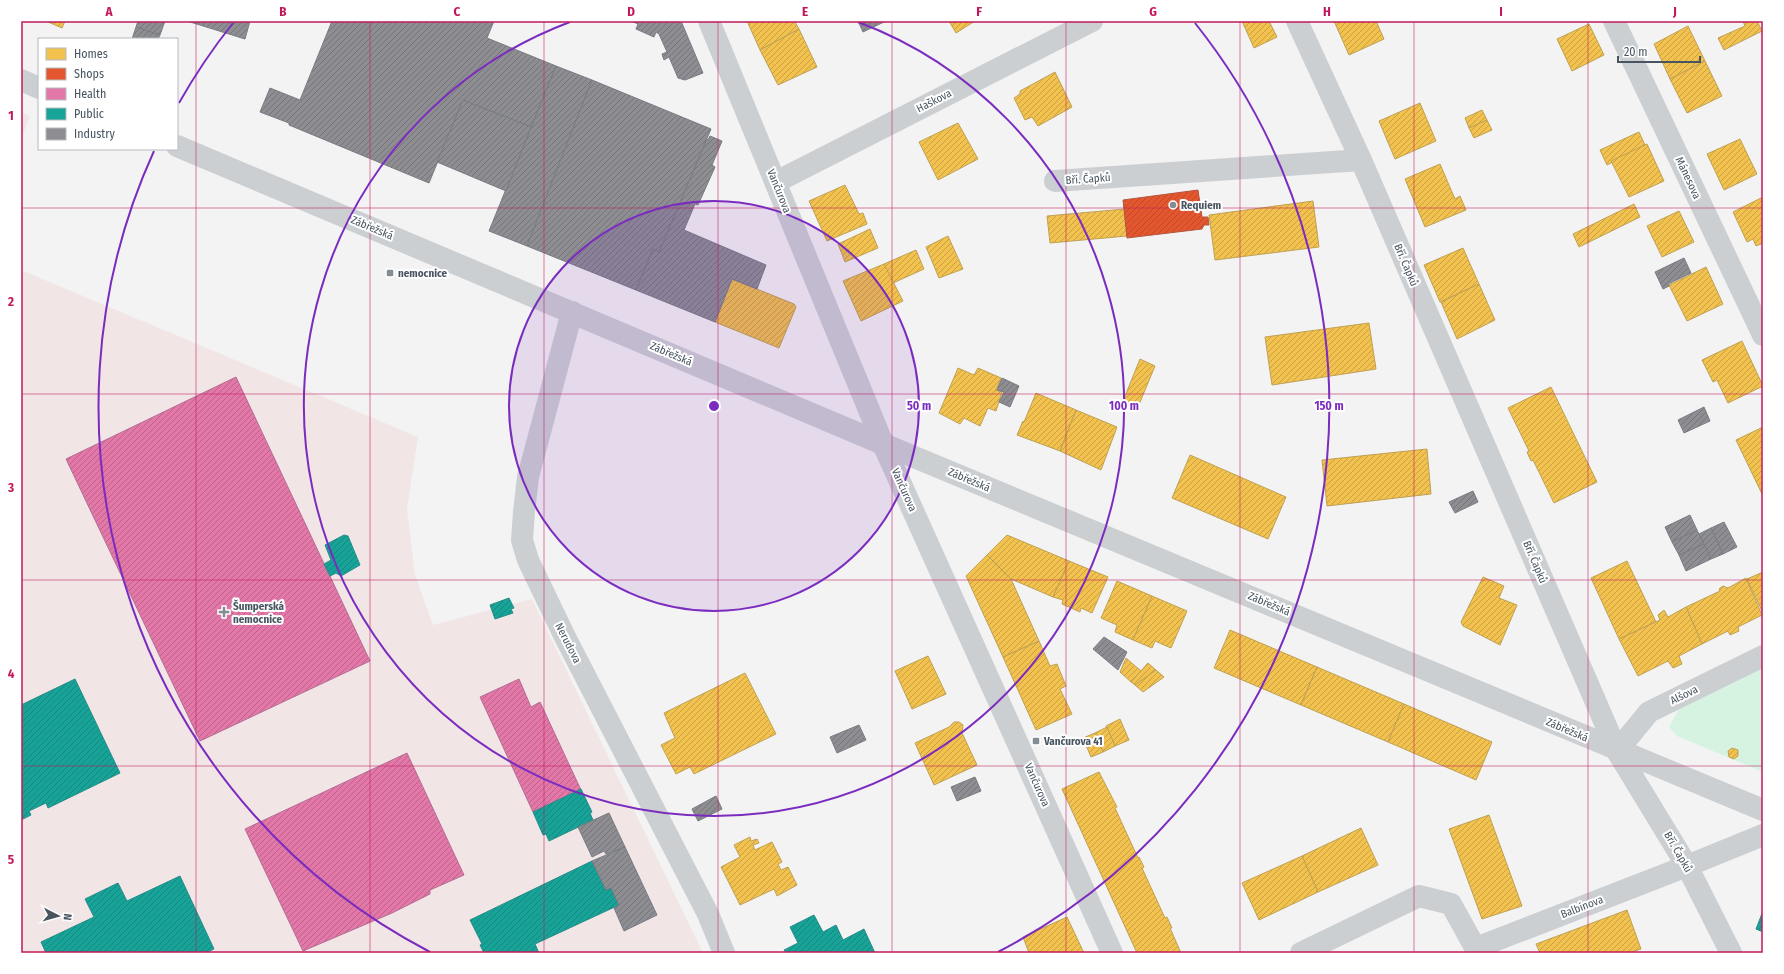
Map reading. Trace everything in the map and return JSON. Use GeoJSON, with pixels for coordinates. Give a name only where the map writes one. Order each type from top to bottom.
{"type":"FeatureCollection","features":[{"type":"Feature","properties":{"kind":"street","name":"Vančurova"},"geometry":{"type":"LineString","coordinates":[[709,21],[883,444],[1112,953]]}},
{"type":"Feature","properties":{"kind":"street","name":"Haškova"},"geometry":{"type":"LineString","coordinates":[[776,182],[1092,21]]}},
{"type":"Feature","properties":{"kind":"street","name":"Bří. Čapků"},"geometry":{"type":"LineString","coordinates":[[1297,21],[1361,160],[1617,751],[1687,866],[1731,953]]}},
{"type":"Feature","properties":{"kind":"street","name":"Mánesova"},"geometry":{"type":"LineString","coordinates":[[1614,21],[1763,335]]}},
{"type":"Feature","properties":{"kind":"street"},"geometry":{"type":"LineString","coordinates":[[21,80],[38,88]]}},
{"type":"Feature","properties":{"kind":"street","name":"Zábřežská"},"geometry":{"type":"LineString","coordinates":[[178,146],[883,444],[1617,751],[1763,810]]}},
{"type":"Feature","properties":{"kind":"street","name":"Bří. Čapků"},"geometry":{"type":"LineString","coordinates":[[1055,181],[1361,160]]}},
{"type":"Feature","properties":{"kind":"street","name":"Nerudova"},"geometry":{"type":"LineString","coordinates":[[572,312],[528,477],[522,540],[528,560],[564,635],[708,914],[724,953]]}},
{"type":"Feature","properties":{"kind":"street","name":"Alšova"},"geometry":{"type":"LineString","coordinates":[[1617,751],[1649,712],[1763,656]]}},
{"type":"Feature","properties":{"kind":"street"},"geometry":{"type":"LineString","coordinates":[[1687,866],[1763,835]]}},
{"type":"Feature","properties":{"kind":"street","name":"Balbínova"},"geometry":{"type":"LineString","coordinates":[[1301,953],[1419,896],[1451,904],[1477,950],[1687,866]]}},
{"type":"Feature","properties":{"kind":"shaded area"},"geometry":{"type":"Polygon","coordinates":[[[21,112],[30,116],[21,140],[21,112]]]}},
{"type":"Feature","properties":{"kind":"shaded area","name":"Šumperská nemocnice"},"geometry":{"type":"Polygon","coordinates":[[[21,270],[418,437],[407,509],[415,575],[433,625],[532,599],[703,953],[21,953],[21,270]]]}},
{"type":"Feature","properties":{"kind":"green space"},"geometry":{"type":"Polygon","coordinates":[[[1763,664],[1763,772],[1677,736],[1669,727],[1680,707],[1763,664]]]}},
{"type":"Feature","properties":{"kind":"building: Homes"},"geometry":{"type":"Polygon","coordinates":[[[46,21],[65,21],[62,28],[46,21]]]}},
{"type":"Feature","properties":{"kind":"building: Homes"},"geometry":{"type":"Polygon","coordinates":[[[747,21],[798,21],[795,22],[799,29],[760,50],[747,21]]]}},
{"type":"Feature","properties":{"kind":"building: Homes"},"geometry":{"type":"Polygon","coordinates":[[[949,21],[975,21],[956,33],[949,21]]]}},
{"type":"Feature","properties":{"kind":"building: Homes"},"geometry":{"type":"Polygon","coordinates":[[[1242,21],[1269,21],[1277,37],[1254,48],[1242,21]]]}},
{"type":"Feature","properties":{"kind":"building: Homes"},"geometry":{"type":"Polygon","coordinates":[[[1334,21],[1376,21],[1384,39],[1349,55],[1334,21]]]}},
{"type":"Feature","properties":{"kind":"building: Homes"},"geometry":{"type":"Polygon","coordinates":[[[1743,21],[1757,21],[1762,31],[1724,50],[1718,38],[1745,26],[1743,21]]]}},
{"type":"Feature","properties":{"kind":"building: Homes"},"geometry":{"type":"Polygon","coordinates":[[[1589,24],[1604,55],[1572,71],[1557,39],[1589,24]]]}},
{"type":"Feature","properties":{"kind":"building: Homes"},"geometry":{"type":"Polygon","coordinates":[[[1688,26],[1705,61],[1670,79],[1654,44],[1688,26]]]}},
{"type":"Feature","properties":{"kind":"building: Homes"},"geometry":{"type":"Polygon","coordinates":[[[799,29],[817,67],[778,85],[760,50],[799,29]]]}},
{"type":"Feature","properties":{"kind":"building: Homes"},"geometry":{"type":"Polygon","coordinates":[[[1705,61],[1722,96],[1687,113],[1670,79],[1705,61]]]}},
{"type":"Feature","properties":{"kind":"building: Homes"},"geometry":{"type":"Polygon","coordinates":[[[1055,72],[1072,107],[1038,126],[1032,117],[1025,120],[1014,98],[1020,94],[1020,91],[1055,72]]]}},
{"type":"Feature","properties":{"kind":"building: Homes"},"geometry":{"type":"Polygon","coordinates":[[[1420,103],[1436,141],[1395,159],[1379,121],[1420,103]]]}},
{"type":"Feature","properties":{"kind":"building: Homes"},"geometry":{"type":"Polygon","coordinates":[[[1482,110],[1487,120],[1469,128],[1465,118],[1482,110]]]}},
{"type":"Feature","properties":{"kind":"building: Homes"},"geometry":{"type":"Polygon","coordinates":[[[1487,120],[1492,130],[1474,138],[1469,128],[1487,120]]]}},
{"type":"Feature","properties":{"kind":"building: Homes"},"geometry":{"type":"Polygon","coordinates":[[[958,123],[978,159],[938,180],[919,142],[958,123]]]}},
{"type":"Feature","properties":{"kind":"building: Homes"},"geometry":{"type":"Polygon","coordinates":[[[1639,132],[1645,145],[1607,165],[1600,150],[1639,132]]]}},
{"type":"Feature","properties":{"kind":"building: Homes"},"geometry":{"type":"Polygon","coordinates":[[[1740,139],[1757,174],[1724,190],[1707,154],[1740,139]]]}},
{"type":"Feature","properties":{"kind":"building: Homes"},"geometry":{"type":"Polygon","coordinates":[[[1647,144],[1664,181],[1629,197],[1611,161],[1647,144]]]}},
{"type":"Feature","properties":{"kind":"building: Homes"},"geometry":{"type":"Polygon","coordinates":[[[1440,164],[1455,199],[1460,196],[1466,210],[1425,227],[1405,179],[1440,164]]]}},
{"type":"Feature","properties":{"kind":"building: Homes"},"geometry":{"type":"Polygon","coordinates":[[[845,185],[859,214],[863,213],[867,224],[827,241],[809,201],[845,185]]]}},
{"type":"Feature","properties":{"kind":"building: Homes"},"geometry":{"type":"Polygon","coordinates":[[[1763,197],[1763,243],[1756,246],[1753,239],[1747,242],[1733,212],[1763,197]]]}},
{"type":"Feature","properties":{"kind":"building: Homes"},"geometry":{"type":"Polygon","coordinates":[[[1313,201],[1319,247],[1215,260],[1209,215],[1313,201]]]}},
{"type":"Feature","properties":{"kind":"building: Homes"},"geometry":{"type":"Polygon","coordinates":[[[1634,204],[1640,217],[1579,247],[1573,234],[1634,204]]]}},
{"type":"Feature","properties":{"kind":"building: Homes"},"geometry":{"type":"Polygon","coordinates":[[[1125,209],[1127,236],[1050,243],[1047,216],[1125,209]]]}},
{"type":"Feature","properties":{"kind":"building: Homes"},"geometry":{"type":"Polygon","coordinates":[[[1679,211],[1694,242],[1662,257],[1647,226],[1679,211]]]}},
{"type":"Feature","properties":{"kind":"building: Homes"},"geometry":{"type":"Polygon","coordinates":[[[870,229],[878,248],[845,262],[838,244],[870,229]]]}},
{"type":"Feature","properties":{"kind":"building: Homes"},"geometry":{"type":"Polygon","coordinates":[[[948,236],[963,269],[939,278],[926,247],[948,236]]]}},
{"type":"Feature","properties":{"kind":"building: Homes"},"geometry":{"type":"Polygon","coordinates":[[[1463,248],[1479,284],[1440,302],[1424,265],[1463,248]]]}},
{"type":"Feature","properties":{"kind":"building: Homes"},"geometry":{"type":"Polygon","coordinates":[[[916,250],[924,269],[893,283],[884,264],[916,250]]]}},
{"type":"Feature","properties":{"kind":"building: Homes"},"geometry":{"type":"Polygon","coordinates":[[[884,264],[903,301],[861,321],[843,281],[884,264]]]}},
{"type":"Feature","properties":{"kind":"building: Homes"},"geometry":{"type":"Polygon","coordinates":[[[1706,267],[1723,304],[1687,321],[1669,285],[1706,267]]]}},
{"type":"Feature","properties":{"kind":"building: Homes"},"geometry":{"type":"Polygon","coordinates":[[[732,279],[794,304],[796,307],[779,348],[715,322],[732,279]]]}},
{"type":"Feature","properties":{"kind":"building: Homes"},"geometry":{"type":"Polygon","coordinates":[[[1479,284],[1495,320],[1457,339],[1441,302],[1479,284]]]}},
{"type":"Feature","properties":{"kind":"building: Homes"},"geometry":{"type":"Polygon","coordinates":[[[1369,323],[1376,369],[1272,385],[1265,337],[1369,323]]]}},
{"type":"Feature","properties":{"kind":"building: Homes"},"geometry":{"type":"Polygon","coordinates":[[[1742,341],[1763,386],[1728,403],[1717,380],[1713,382],[1702,360],[1742,341]]]}},
{"type":"Feature","properties":{"kind":"building: Homes"},"geometry":{"type":"Polygon","coordinates":[[[1140,359],[1155,366],[1138,407],[1123,401],[1140,359]]]}},
{"type":"Feature","properties":{"kind":"building: Homes"},"geometry":{"type":"Polygon","coordinates":[[[958,368],[974,375],[978,368],[1001,378],[996,390],[1002,392],[996,411],[988,408],[980,426],[964,418],[960,424],[939,413],[958,368]]]}},
{"type":"Feature","properties":{"kind":"building: Homes"},"geometry":{"type":"Polygon","coordinates":[[[1551,387],[1597,482],[1554,503],[1533,460],[1531,461],[1527,452],[1529,451],[1508,408],[1551,387]]]}},
{"type":"Feature","properties":{"kind":"building: Homes"},"geometry":{"type":"Polygon","coordinates":[[[1036,393],[1076,410],[1060,451],[1017,435],[1036,393]]]}},
{"type":"Feature","properties":{"kind":"building: Homes"},"geometry":{"type":"Polygon","coordinates":[[[1076,410],[1117,427],[1101,470],[1060,451],[1076,410]]]}},
{"type":"Feature","properties":{"kind":"building: Homes"},"geometry":{"type":"Polygon","coordinates":[[[1763,427],[1763,496],[1736,440],[1763,427]]]}},
{"type":"Feature","properties":{"kind":"building: Homes"},"geometry":{"type":"Polygon","coordinates":[[[1427,449],[1431,494],[1327,506],[1322,460],[1427,449]]]}},
{"type":"Feature","properties":{"kind":"building: Homes"},"geometry":{"type":"Polygon","coordinates":[[[1190,455],[1286,497],[1268,539],[1172,498],[1190,455]]]}},
{"type":"Feature","properties":{"kind":"building: Homes"},"geometry":{"type":"Polygon","coordinates":[[[1007,535],[1069,561],[1053,597],[1011,579],[987,555],[1007,535]]]}},
{"type":"Feature","properties":{"kind":"building: Homes"},"geometry":{"type":"Polygon","coordinates":[[[987,555],[1011,579],[1039,641],[1003,657],[966,576],[987,555]]]}},
{"type":"Feature","properties":{"kind":"building: Homes"},"geometry":{"type":"Polygon","coordinates":[[[1069,561],[1108,577],[1092,613],[1081,608],[1080,612],[1062,604],[1063,600],[1053,597],[1069,561]]]}},
{"type":"Feature","properties":{"kind":"building: Homes"},"geometry":{"type":"Polygon","coordinates":[[[1627,561],[1656,622],[1619,639],[1591,578],[1627,561]]]}},
{"type":"Feature","properties":{"kind":"building: Homes"},"geometry":{"type":"Polygon","coordinates":[[[1763,572],[1763,613],[1747,579],[1763,572]]]}},
{"type":"Feature","properties":{"kind":"building: Homes"},"geometry":{"type":"Polygon","coordinates":[[[1483,577],[1504,586],[1499,598],[1517,605],[1500,645],[1463,626],[1461,622],[1483,577]]]}},
{"type":"Feature","properties":{"kind":"building: Homes"},"geometry":{"type":"Polygon","coordinates":[[[1746,578],[1762,615],[1738,627],[1739,631],[1730,635],[1728,631],[1702,644],[1686,607],[1720,591],[1719,589],[1723,586],[1728,588],[1746,578]]]}},
{"type":"Feature","properties":{"kind":"building: Homes"},"geometry":{"type":"Polygon","coordinates":[[[1117,581],[1152,596],[1133,640],[1115,632],[1117,625],[1101,618],[1117,581]]]}},
{"type":"Feature","properties":{"kind":"building: Homes"},"geometry":{"type":"Polygon","coordinates":[[[1152,596],[1187,611],[1171,648],[1155,641],[1152,648],[1133,640],[1152,596]]]}},
{"type":"Feature","properties":{"kind":"building: Homes"},"geometry":{"type":"Polygon","coordinates":[[[1686,607],[1702,644],[1679,656],[1682,664],[1673,668],[1668,661],[1638,676],[1619,639],[1660,620],[1658,615],[1664,610],[1668,617],[1686,607]]]}},
{"type":"Feature","properties":{"kind":"building: Homes"},"geometry":{"type":"Polygon","coordinates":[[[1230,630],[1317,667],[1301,705],[1214,668],[1230,630]]]}},
{"type":"Feature","properties":{"kind":"building: Homes"},"geometry":{"type":"Polygon","coordinates":[[[1039,641],[1050,666],[1057,664],[1066,686],[1060,689],[1072,714],[1036,730],[1003,657],[1039,641]]]}},
{"type":"Feature","properties":{"kind":"building: Homes"},"geometry":{"type":"Polygon","coordinates":[[[928,656],[946,694],[912,709],[895,671],[928,656]]]}},
{"type":"Feature","properties":{"kind":"building: Homes"},"geometry":{"type":"Polygon","coordinates":[[[1126,658],[1141,671],[1131,682],[1120,672],[1126,658]]]}},
{"type":"Feature","properties":{"kind":"building: Homes"},"geometry":{"type":"Polygon","coordinates":[[[1148,663],[1156,670],[1135,685],[1131,682],[1148,663]]]}},
{"type":"Feature","properties":{"kind":"building: Homes"},"geometry":{"type":"Polygon","coordinates":[[[1317,667],[1404,704],[1388,742],[1301,705],[1317,667]]]}},
{"type":"Feature","properties":{"kind":"building: Homes"},"geometry":{"type":"Polygon","coordinates":[[[1156,670],[1164,677],[1143,692],[1135,685],[1156,670]]]}},
{"type":"Feature","properties":{"kind":"building: Homes"},"geometry":{"type":"Polygon","coordinates":[[[745,673],[776,734],[694,774],[690,767],[676,774],[661,745],[675,738],[664,713],[745,673]]]}},
{"type":"Feature","properties":{"kind":"building: Homes"},"geometry":{"type":"Polygon","coordinates":[[[1404,704],[1492,742],[1476,780],[1388,742],[1404,704]]]}},
{"type":"Feature","properties":{"kind":"building: Homes"},"geometry":{"type":"Polygon","coordinates":[[[1120,719],[1129,740],[1115,746],[1106,726],[1120,719]]]}},
{"type":"Feature","properties":{"kind":"building: Homes"},"geometry":{"type":"Polygon","coordinates":[[[954,722],[959,722],[963,725],[962,733],[977,765],[934,785],[915,743],[949,727],[954,722]]]}},
{"type":"Feature","properties":{"kind":"building: Homes"},"geometry":{"type":"Polygon","coordinates":[[[1107,727],[1115,746],[1103,752],[1095,733],[1107,727]]]}},
{"type":"Feature","properties":{"kind":"building: Homes"},"geometry":{"type":"Polygon","coordinates":[[[1095,733],[1103,752],[1091,757],[1083,738],[1095,733]]]}},
{"type":"Feature","properties":{"kind":"building: Homes"},"geometry":{"type":"Polygon","coordinates":[[[1732,748],[1738,750],[1738,756],[1734,759],[1729,757],[1728,751],[1732,748]]]}},
{"type":"Feature","properties":{"kind":"building: Homes"},"geometry":{"type":"Polygon","coordinates":[[[1099,772],[1117,807],[1115,808],[1138,858],[1139,857],[1144,867],[1142,868],[1165,918],[1167,917],[1172,928],[1170,928],[1181,953],[1137,953],[1062,789],[1099,772]]]}},
{"type":"Feature","properties":{"kind":"building: Homes"},"geometry":{"type":"Polygon","coordinates":[[[1489,815],[1522,906],[1482,919],[1449,829],[1489,815]]]}},
{"type":"Feature","properties":{"kind":"building: Homes"},"geometry":{"type":"Polygon","coordinates":[[[1361,828],[1378,865],[1318,892],[1302,856],[1361,828]]]}},
{"type":"Feature","properties":{"kind":"building: Homes"},"geometry":{"type":"Polygon","coordinates":[[[750,837],[751,841],[757,839],[759,843],[753,845],[755,850],[772,842],[782,862],[778,864],[781,870],[788,867],[797,885],[777,896],[774,889],[740,905],[721,867],[740,857],[734,845],[750,837]]]}},
{"type":"Feature","properties":{"kind":"building: Homes"},"geometry":{"type":"Polygon","coordinates":[[[1302,856],[1318,892],[1259,920],[1242,883],[1302,856]]]}},
{"type":"Feature","properties":{"kind":"building: Homes"},"geometry":{"type":"Polygon","coordinates":[[[1627,910],[1641,949],[1629,953],[1540,953],[1536,944],[1627,910]]]}},
{"type":"Feature","properties":{"kind":"building: Homes"},"geometry":{"type":"Polygon","coordinates":[[[1067,917],[1084,953],[1029,953],[1023,937],[1067,917]]]}},
{"type":"Feature","properties":{"kind":"building: Shops"},"geometry":{"type":"Polygon","coordinates":[[[1198,190],[1202,217],[1208,217],[1209,225],[1204,225],[1202,229],[1127,238],[1123,200],[1198,190]]]}},
{"type":"Feature","properties":{"kind":"building: Health"},"geometry":{"type":"Polygon","coordinates":[[[236,377],[370,661],[200,741],[66,459],[236,377]]]}},
{"type":"Feature","properties":{"kind":"building: Health"},"geometry":{"type":"Polygon","coordinates":[[[519,679],[531,707],[540,702],[581,790],[533,812],[480,697],[519,679]]]}},
{"type":"Feature","properties":{"kind":"building: Health"},"geometry":{"type":"Polygon","coordinates":[[[407,753],[464,875],[430,890],[430,894],[392,913],[303,951],[245,829],[407,753]]]}},
{"type":"Feature","properties":{"kind":"building: Public"},"geometry":{"type":"Polygon","coordinates":[[[344,535],[348,536],[360,565],[341,576],[336,573],[330,576],[324,564],[331,560],[325,545],[344,535]]]}},
{"type":"Feature","properties":{"kind":"building: Public"},"geometry":{"type":"Polygon","coordinates":[[[509,598],[514,608],[511,609],[513,613],[495,619],[490,605],[509,598]]]}},
{"type":"Feature","properties":{"kind":"building: Public"},"geometry":{"type":"Polygon","coordinates":[[[75,679],[120,773],[48,808],[46,803],[29,811],[31,815],[21,820],[21,705],[75,679]]]}},
{"type":"Feature","properties":{"kind":"building: Public"},"geometry":{"type":"Polygon","coordinates":[[[581,789],[592,812],[590,813],[593,820],[549,841],[546,834],[543,835],[533,812],[581,789]]]}},
{"type":"Feature","properties":{"kind":"building: Public"},"geometry":{"type":"Polygon","coordinates":[[[592,861],[606,890],[611,888],[619,905],[535,944],[539,953],[484,953],[480,945],[482,944],[470,920],[592,861]]]}},
{"type":"Feature","properties":{"kind":"building: Public"},"geometry":{"type":"Polygon","coordinates":[[[180,876],[214,949],[205,953],[46,953],[41,942],[94,917],[85,899],[118,883],[127,901],[180,876]]]}},
{"type":"Feature","properties":{"kind":"building: Public"},"geometry":{"type":"Polygon","coordinates":[[[1763,911],[1763,932],[1756,929],[1763,911]]]}},
{"type":"Feature","properties":{"kind":"building: Public"},"geometry":{"type":"Polygon","coordinates":[[[814,915],[823,932],[836,925],[843,940],[864,929],[875,953],[786,953],[784,950],[798,943],[790,927],[814,915]]]}},
{"type":"Feature","properties":{"kind":"building: Industry"},"geometry":{"type":"Polygon","coordinates":[[[138,21],[165,21],[160,35],[136,27],[138,21]]]}},
{"type":"Feature","properties":{"kind":"building: Industry"},"geometry":{"type":"Polygon","coordinates":[[[187,21],[250,21],[245,39],[187,21]]]}},
{"type":"Feature","properties":{"kind":"building: Industry"},"geometry":{"type":"Polygon","coordinates":[[[332,21],[494,21],[487,38],[556,66],[531,127],[463,100],[429,183],[260,112],[270,88],[300,100],[332,21]]]}},
{"type":"Feature","properties":{"kind":"building: Industry"},"geometry":{"type":"Polygon","coordinates":[[[631,21],[681,21],[703,73],[685,80],[678,78],[669,57],[664,60],[662,54],[667,52],[659,34],[656,32],[654,37],[636,29],[638,24],[631,21]]]}},
{"type":"Feature","properties":{"kind":"building: Industry"},"geometry":{"type":"Polygon","coordinates":[[[858,21],[886,21],[863,32],[858,21]]]}},
{"type":"Feature","properties":{"kind":"building: Industry"},"geometry":{"type":"Polygon","coordinates":[[[136,27],[160,35],[158,38],[132,38],[136,27]]]}},
{"type":"Feature","properties":{"kind":"building: Industry"},"geometry":{"type":"Polygon","coordinates":[[[556,66],[592,80],[527,246],[489,231],[556,66]]]}},
{"type":"Feature","properties":{"kind":"building: Industry"},"geometry":{"type":"Polygon","coordinates":[[[592,80],[711,129],[659,252],[653,249],[636,290],[527,246],[592,80]]]}},
{"type":"Feature","properties":{"kind":"building: Industry"},"geometry":{"type":"Polygon","coordinates":[[[463,100],[531,127],[506,191],[437,162],[463,100]]]}},
{"type":"Feature","properties":{"kind":"building: Industry"},"geometry":{"type":"Polygon","coordinates":[[[710,136],[722,141],[712,165],[715,167],[698,205],[695,204],[684,230],[766,265],[757,289],[732,279],[715,322],[636,290],[653,249],[659,252],[707,139],[708,140],[710,136]]]}},
{"type":"Feature","properties":{"kind":"building: Industry"},"geometry":{"type":"Polygon","coordinates":[[[1684,258],[1691,273],[1668,284],[1669,286],[1663,289],[1655,272],[1684,258]]]}},
{"type":"Feature","properties":{"kind":"building: Industry"},"geometry":{"type":"Polygon","coordinates":[[[1002,378],[1019,386],[1010,407],[999,402],[1004,392],[997,390],[1002,378]]]}},
{"type":"Feature","properties":{"kind":"building: Industry"},"geometry":{"type":"Polygon","coordinates":[[[1704,407],[1710,421],[1684,433],[1678,420],[1704,407]]]}},
{"type":"Feature","properties":{"kind":"building: Industry"},"geometry":{"type":"Polygon","coordinates":[[[1473,491],[1478,502],[1455,513],[1449,502],[1473,491]]]}},
{"type":"Feature","properties":{"kind":"building: Industry"},"geometry":{"type":"Polygon","coordinates":[[[1690,515],[1697,530],[1672,542],[1665,527],[1690,515]]]}},
{"type":"Feature","properties":{"kind":"building: Industry"},"geometry":{"type":"Polygon","coordinates":[[[1724,522],[1737,547],[1723,554],[1711,528],[1724,522]]]}},
{"type":"Feature","properties":{"kind":"building: Industry"},"geometry":{"type":"Polygon","coordinates":[[[1711,528],[1723,554],[1711,559],[1699,534],[1711,528]]]}},
{"type":"Feature","properties":{"kind":"building: Industry"},"geometry":{"type":"Polygon","coordinates":[[[1697,530],[1704,544],[1679,555],[1672,542],[1697,530]]]}},
{"type":"Feature","properties":{"kind":"building: Industry"},"geometry":{"type":"Polygon","coordinates":[[[1704,544],[1711,559],[1686,571],[1679,555],[1704,544]]]}},
{"type":"Feature","properties":{"kind":"building: Industry"},"geometry":{"type":"Polygon","coordinates":[[[1104,637],[1127,652],[1118,670],[1093,649],[1104,637]]]}},
{"type":"Feature","properties":{"kind":"building: Industry"},"geometry":{"type":"Polygon","coordinates":[[[859,725],[866,740],[837,753],[830,737],[859,725]]]}},
{"type":"Feature","properties":{"kind":"building: Industry"},"geometry":{"type":"Polygon","coordinates":[[[975,777],[981,791],[957,801],[951,787],[975,777]]]}},
{"type":"Feature","properties":{"kind":"building: Industry"},"geometry":{"type":"Polygon","coordinates":[[[716,796],[722,809],[698,821],[692,809],[716,796]]]}},
{"type":"Feature","properties":{"kind":"building: Industry"},"geometry":{"type":"Polygon","coordinates":[[[609,813],[625,847],[606,854],[604,851],[592,857],[578,827],[609,813]]]}},
{"type":"Feature","properties":{"kind":"building: Industry"},"geometry":{"type":"Polygon","coordinates":[[[625,847],[657,915],[624,931],[614,908],[619,905],[611,888],[606,890],[592,861],[625,847]]]}},
{"type":"Feature","properties":{"kind":"place","name":"Requiem"},"geometry":{"type":"Point","coordinates":[1173,205]}},
{"type":"Feature","properties":{"kind":"place","name":"nemocnice"},"geometry":{"type":"Point","coordinates":[390,273]}},
{"type":"Feature","properties":{"kind":"place","name":"Šumperská nemocnice"},"geometry":{"type":"Point","coordinates":[224,612]}},
{"type":"Feature","properties":{"kind":"place","name":"Vančurova 41"},"geometry":{"type":"Point","coordinates":[1036,741]}}]}
